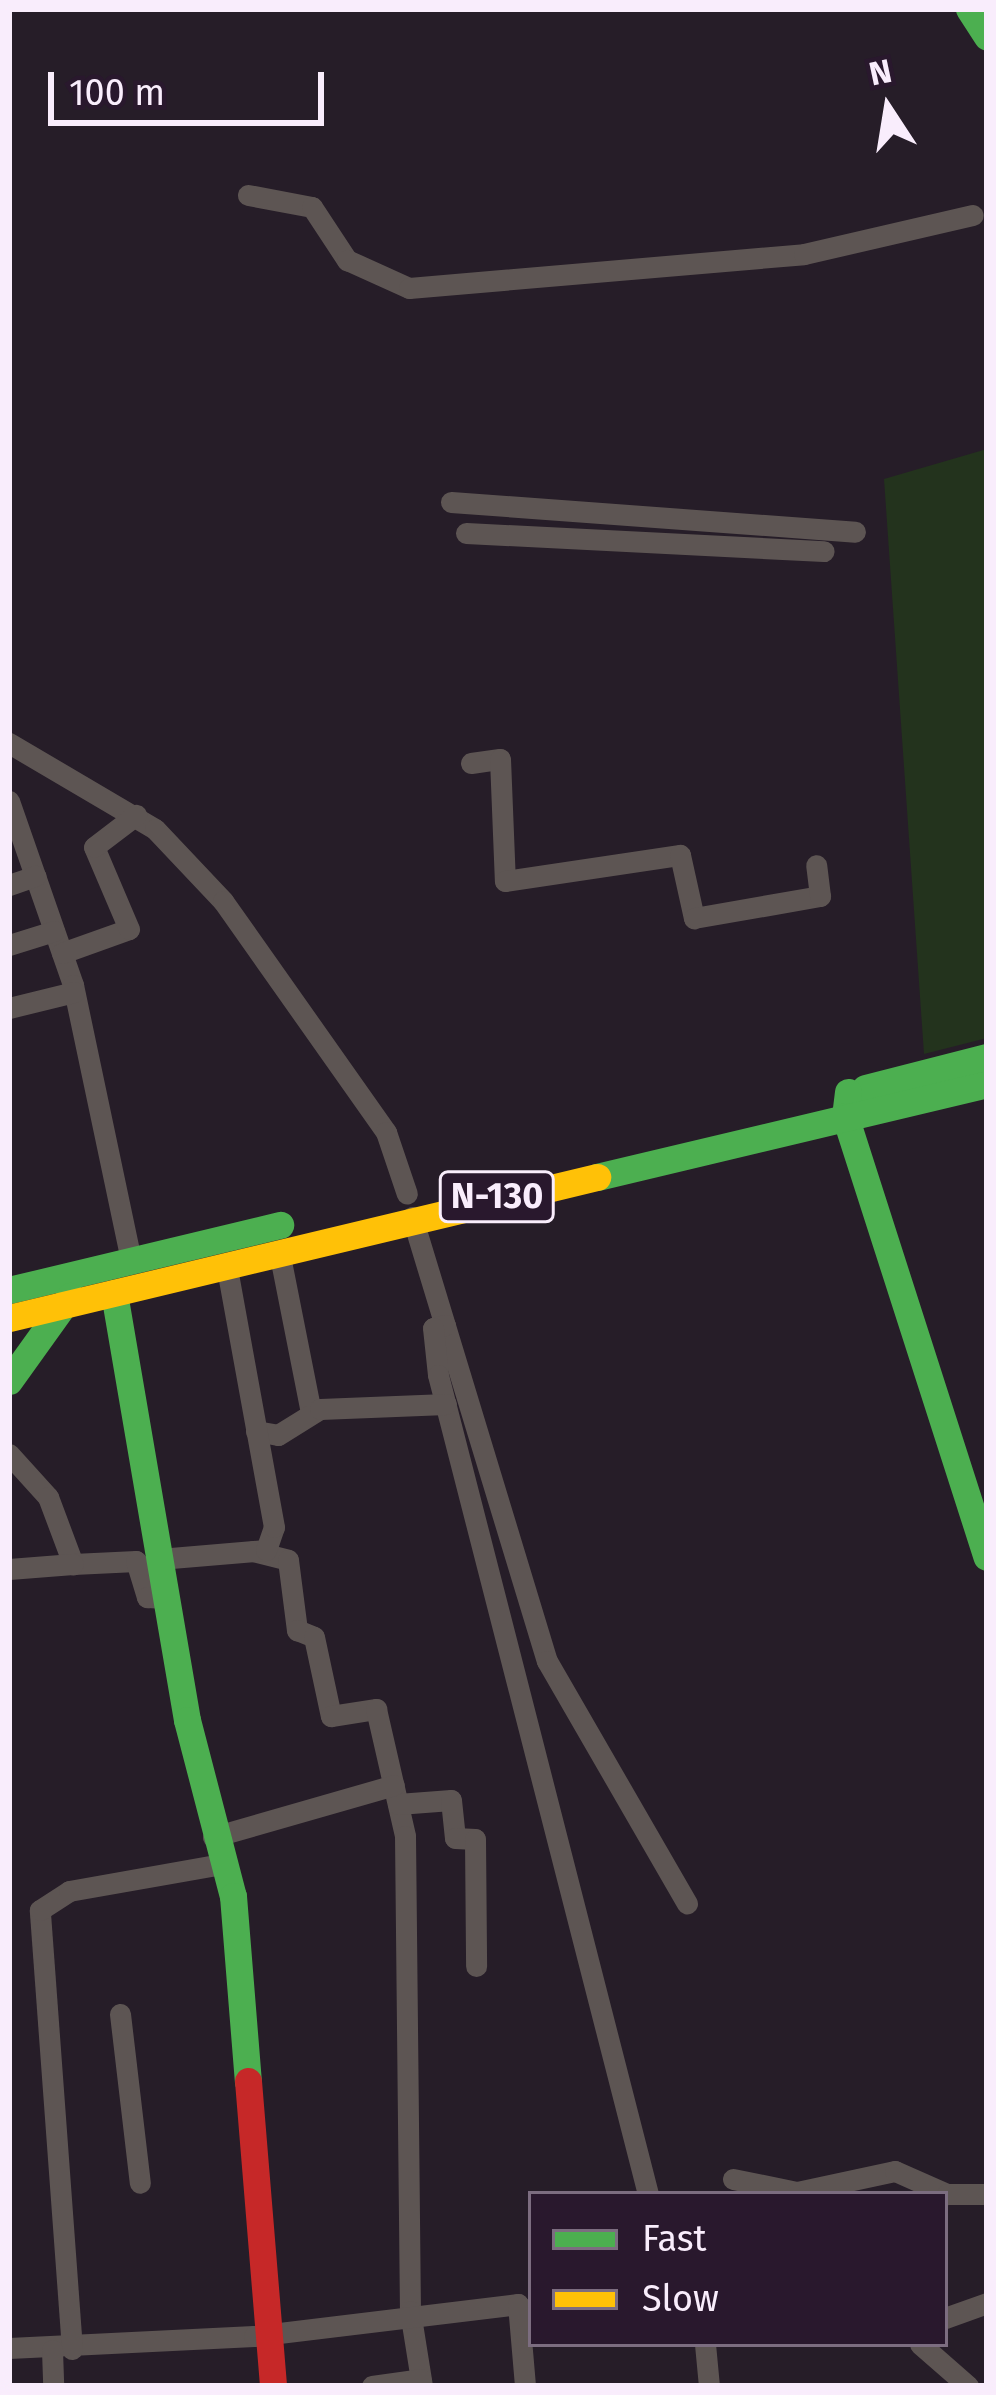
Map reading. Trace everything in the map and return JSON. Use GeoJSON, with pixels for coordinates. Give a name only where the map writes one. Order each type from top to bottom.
{"type":"FeatureCollection","features":[{"type":"Feature","properties":{"kind":"main road"},"geometry":{"type":"LineString","coordinates":[[969,9],[987,37]]}},
{"type":"Feature","properties":{"kind":"main road","name":"N-130"},"geometry":{"type":"LineString","coordinates":[[847,1104],[987,1058]]}},
{"type":"Feature","properties":{"kind":"main road","name":"N-130"},"geometry":{"type":"LineString","coordinates":[[9,1290],[409,1206],[847,1104],[987,1084]]}},
{"type":"Feature","properties":{"kind":"main road"},"geometry":{"type":"LineString","coordinates":[[847,1104],[979,1515],[987,1557]]}},
{"type":"Feature","properties":{"kind":"main road","name":"N-130"},"geometry":{"type":"LineString","coordinates":[[9,1318],[279,1251],[409,1206]]}},
{"type":"Feature","properties":{"kind":"main road"},"geometry":{"type":"LineString","coordinates":[[9,1381],[83,1273]]}},
{"type":"Feature","properties":{"kind":"main road"},"geometry":{"type":"LineString","coordinates":[[114,1293],[215,1851],[233,1896],[245,1993],[265,2334],[273,2386]]}},
{"type":"Feature","properties":{"kind":"street"},"geometry":{"type":"LineString","coordinates":[[248,195],[312,207],[347,260],[410,288],[804,254],[973,215]]}},
{"type":"Feature","properties":{"kind":"street"},"geometry":{"type":"LineString","coordinates":[[451,502],[855,532]]}},
{"type":"Feature","properties":{"kind":"street"},"geometry":{"type":"LineString","coordinates":[[466,533],[824,551]]}},
{"type":"Feature","properties":{"kind":"street"},"geometry":{"type":"LineString","coordinates":[[9,742],[136,815],[223,901],[386,1132],[548,1661],[687,1903]]}},
{"type":"Feature","properties":{"kind":"street"},"geometry":{"type":"LineString","coordinates":[[471,763],[500,759],[506,880],[680,856],[694,918],[820,896],[816,865]]}},
{"type":"Feature","properties":{"kind":"street"},"geometry":{"type":"LineString","coordinates":[[9,801],[74,992],[131,1261]]}},
{"type":"Feature","properties":{"kind":"street"},"geometry":{"type":"LineString","coordinates":[[62,953],[129,929],[94,847],[136,815]]}},
{"type":"Feature","properties":{"kind":"street"},"geometry":{"type":"LineString","coordinates":[[9,885],[35,876]]}},
{"type":"Feature","properties":{"kind":"street"},"geometry":{"type":"LineString","coordinates":[[9,945],[54,931]]}},
{"type":"Feature","properties":{"kind":"street"},"geometry":{"type":"LineString","coordinates":[[9,1008],[74,992]]}},
{"type":"Feature","properties":{"kind":"street"},"geometry":{"type":"LineString","coordinates":[[279,1251],[311,1412]]}},
{"type":"Feature","properties":{"kind":"street"},"geometry":{"type":"LineString","coordinates":[[159,1559],[266,1550],[274,1527],[226,1264]]}},
{"type":"Feature","properties":{"kind":"street"},"geometry":{"type":"LineString","coordinates":[[445,1325],[433,1328],[446,1404],[647,2191]]}},
{"type":"Feature","properties":{"kind":"street"},"geometry":{"type":"LineString","coordinates":[[256,1431],[278,1435],[311,1412],[446,1404]]}},
{"type":"Feature","properties":{"kind":"street"},"geometry":{"type":"LineString","coordinates":[[9,1454],[48,1497],[73,1564]]}},
{"type":"Feature","properties":{"kind":"street"},"geometry":{"type":"LineString","coordinates":[[253,1551],[288,1560],[297,1630],[314,1637],[331,1716],[376,1709],[396,1794],[412,1934],[410,2311],[422,2382],[372,2386]]}},
{"type":"Feature","properties":{"kind":"street"},"geometry":{"type":"LineString","coordinates":[[9,1569],[136,1561],[147,1597],[166,1598]]}},
{"type":"Feature","properties":{"kind":"street"},"geometry":{"type":"LineString","coordinates":[[53,2386],[62,2350],[40,1910],[69,1891],[396,1794],[451,1800],[455,1838],[475,1839],[476,1966]]}},
{"type":"Feature","properties":{"kind":"street"},"geometry":{"type":"LineString","coordinates":[[120,2014],[140,2182]]}},
{"type":"Feature","properties":{"kind":"street"},"geometry":{"type":"LineString","coordinates":[[733,2179],[791,2191]]}},
{"type":"Feature","properties":{"kind":"street"},"geometry":{"type":"LineString","coordinates":[[802,2191],[854,2183],[987,2194]]}},
{"type":"Feature","properties":{"kind":"street"},"geometry":{"type":"LineString","coordinates":[[948,2317],[987,2303]]}},
{"type":"Feature","properties":{"kind":"street"},"geometry":{"type":"LineString","coordinates":[[9,2348],[62,2350],[265,2334],[410,2311],[518,2304],[525,2386]]}},
{"type":"Feature","properties":{"kind":"street"},"geometry":{"type":"LineString","coordinates":[[705,2347],[709,2386]]}},
{"type":"Feature","properties":{"kind":"street"},"geometry":{"type":"LineString","coordinates":[[923,2347],[968,2386]]}},
{"type":"Feature","properties":{"kind":"green space"},"geometry":{"type":"Polygon","coordinates":[[[987,449],[987,1038],[924,1054],[884,479],[987,449]]]}},
{"type":"Feature","properties":{"kind":"traffic: fast"},"geometry":{"type":"LineString","coordinates":[[969,9],[987,37]]}},
{"type":"Feature","properties":{"kind":"traffic: fast"},"geometry":{"type":"LineString","coordinates":[[865,1088],[987,1057]]}},
{"type":"Feature","properties":{"kind":"traffic: fast"},"geometry":{"type":"LineString","coordinates":[[597,1177],[987,1084]]}},
{"type":"Feature","properties":{"kind":"traffic: fast"},"geometry":{"type":"LineString","coordinates":[[848,1092],[845,1116],[987,1557]]}},
{"type":"Feature","properties":{"kind":"traffic: fast"},"geometry":{"type":"LineString","coordinates":[[9,1290],[280,1225]]}},
{"type":"Feature","properties":{"kind":"traffic: fast"},"geometry":{"type":"LineString","coordinates":[[114,1293],[187,1720],[233,1896],[248,2081]]}},
{"type":"Feature","properties":{"kind":"traffic: fast"},"geometry":{"type":"LineString","coordinates":[[9,1381],[70,1296]]}},
{"type":"Feature","properties":{"kind":"traffic: slow"},"geometry":{"type":"LineString","coordinates":[[9,1318],[597,1177]]}},
{"type":"Feature","properties":{"kind":"traffic: jam"},"geometry":{"type":"LineString","coordinates":[[248,2081],[273,2386]]}}]}
